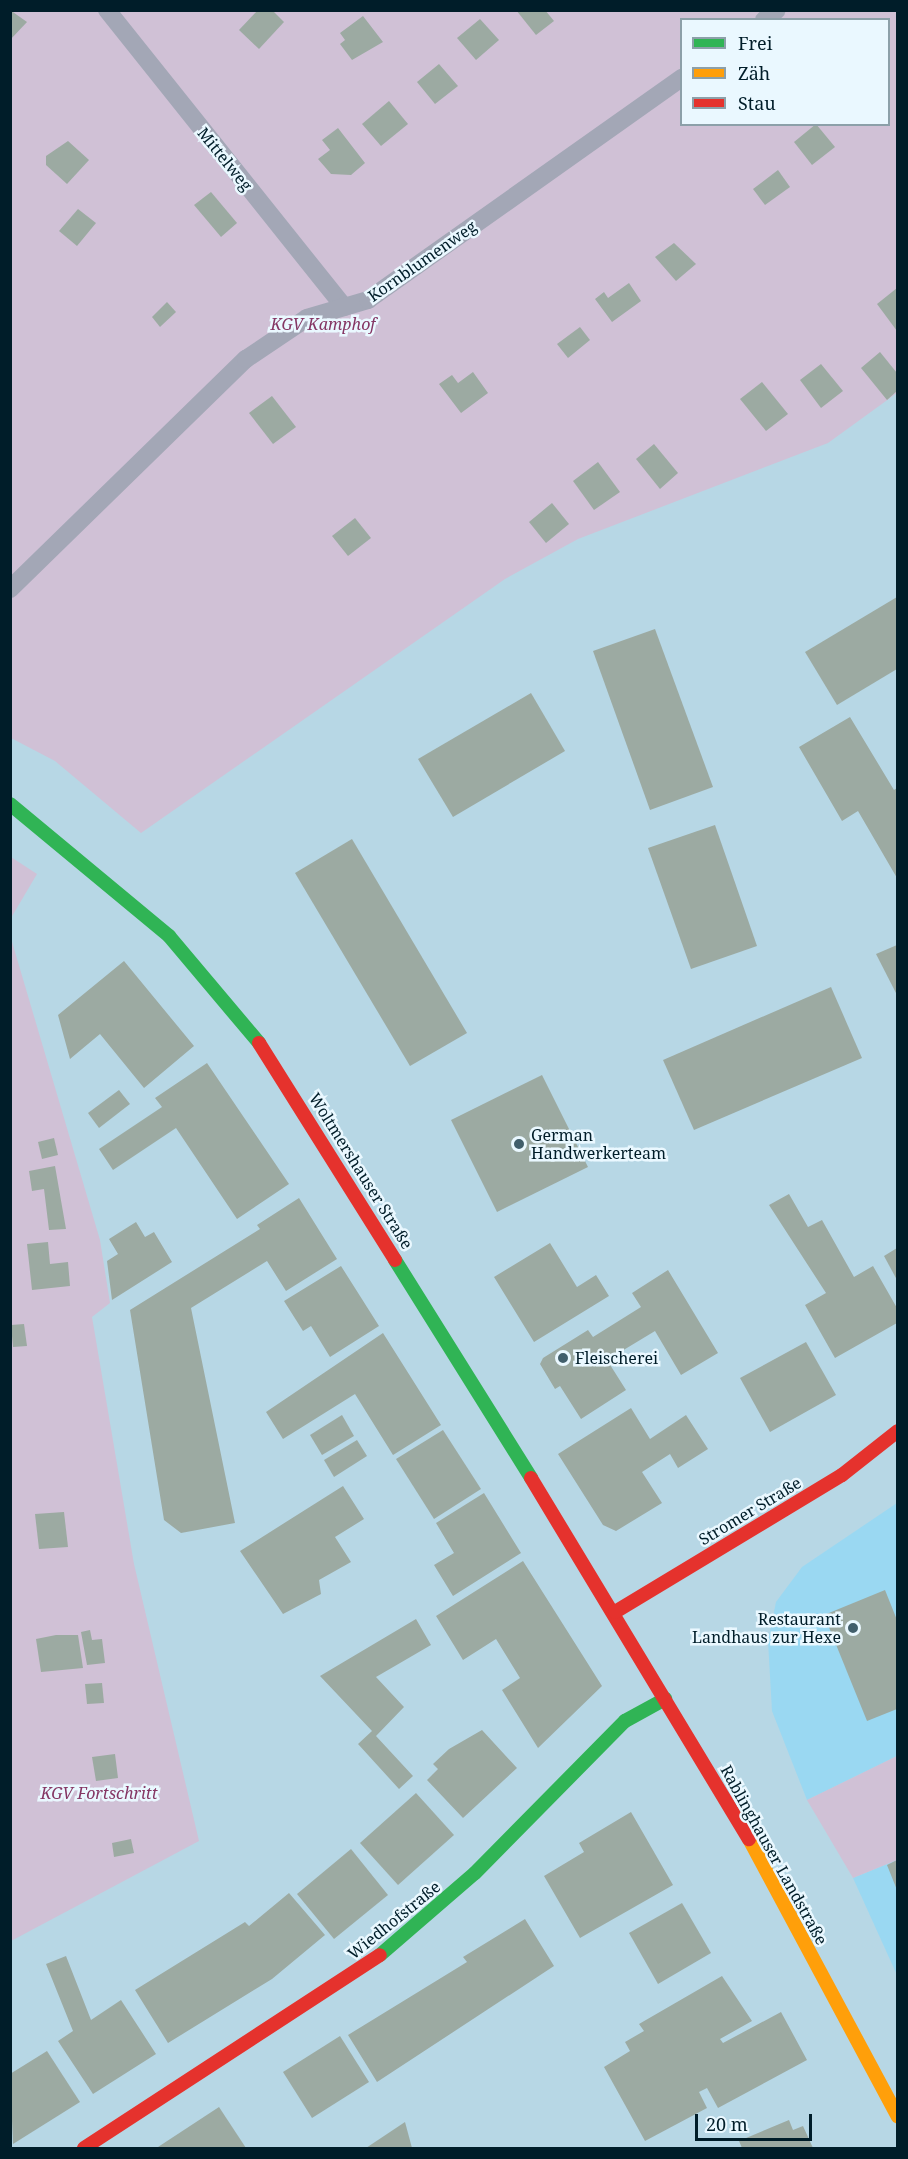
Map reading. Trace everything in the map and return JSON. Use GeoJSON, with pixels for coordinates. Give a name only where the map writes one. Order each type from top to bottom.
{"type":"FeatureCollection","features":[{"type":"Feature","properties":{"kind":"street","name":"Woltmershauser Straße"},"geometry":{"type":"LineString","coordinates":[[10,804],[169,936],[250,1030],[615,1612]]}},
{"type":"Feature","properties":{"kind":"street","name":"Stromer Straße"},"geometry":{"type":"LineString","coordinates":[[615,1612],[842,1475],[897,1431]]}},
{"type":"Feature","properties":{"kind":"street","name":"Rablinghauser Landstraße"},"geometry":{"type":"LineString","coordinates":[[615,1612],[761,1860],[897,2117]]}},
{"type":"Feature","properties":{"kind":"street","name":"Wiedhofstraße"},"geometry":{"type":"LineString","coordinates":[[84,2148],[387,1951],[475,1873],[625,1721],[665,1699]]}},
{"type":"Feature","properties":{"kind":"lane","name":"Mittelweg"},"geometry":{"type":"LineString","coordinates":[[107,10],[344,307]]}},
{"type":"Feature","properties":{"kind":"lane","name":"Kornblumenweg"},"geometry":{"type":"LineString","coordinates":[[10,589],[246,359],[308,318],[368,300],[680,79]]}},
{"type":"Feature","properties":{"kind":"shaded area"},"geometry":{"type":"Polygon","coordinates":[[[897,1503],[897,1756],[807,1800],[772,1711],[768,1641],[776,1602],[802,1567],[897,1503]]]}},
{"type":"Feature","properties":{"kind":"shaded area"},"geometry":{"type":"Polygon","coordinates":[[[897,1860],[897,1975],[853,1878],[897,1860]]]}},
{"type":"Feature","properties":{"kind":"green space","name":"KGV Kamphof"},"geometry":{"type":"Polygon","coordinates":[[[10,11],[897,11],[897,393],[828,443],[578,539],[505,579],[141,833],[55,761],[11,738],[10,11]]]}},
{"type":"Feature","properties":{"kind":"green space"},"geometry":{"type":"Polygon","coordinates":[[[11,857],[37,874],[11,918],[11,857]]]}},
{"type":"Feature","properties":{"kind":"green space","name":"KGV Fortschritt"},"geometry":{"type":"Polygon","coordinates":[[[10,935],[100,1240],[110,1303],[92,1317],[134,1564],[199,1841],[11,1941],[10,935]]]}},
{"type":"Feature","properties":{"kind":"green space"},"geometry":{"type":"Polygon","coordinates":[[[897,1756],[897,1860],[853,1878],[807,1800],[897,1756]]]}},
{"type":"Feature","properties":{"kind":"building"},"geometry":{"type":"Polygon","coordinates":[[[10,10],[27,22],[10,40],[10,10]]]}},
{"type":"Feature","properties":{"kind":"building"},"geometry":{"type":"Polygon","coordinates":[[[258,10],[272,10],[284,22],[259,49],[239,30],[258,10]]]}},
{"type":"Feature","properties":{"kind":"building"},"geometry":{"type":"Polygon","coordinates":[[[516,10],[545,10],[554,21],[536,35],[516,10]]]}},
{"type":"Feature","properties":{"kind":"building"},"geometry":{"type":"Polygon","coordinates":[[[363,16],[383,42],[352,60],[340,44],[345,40],[340,33],[363,16]]]}},
{"type":"Feature","properties":{"kind":"building"},"geometry":{"type":"Polygon","coordinates":[[[480,19],[499,40],[476,60],[457,38],[480,19]]]}},
{"type":"Feature","properties":{"kind":"building"},"geometry":{"type":"Polygon","coordinates":[[[439,64],[458,86],[435,104],[417,82],[439,64]]]}},
{"type":"Feature","properties":{"kind":"building"},"geometry":{"type":"Polygon","coordinates":[[[389,101],[408,124],[381,146],[362,124],[389,101]]]}},
{"type":"Feature","properties":{"kind":"building"},"geometry":{"type":"Polygon","coordinates":[[[814,126],[818,126],[835,147],[812,165],[794,142],[814,126]]]}},
{"type":"Feature","properties":{"kind":"building"},"geometry":{"type":"Polygon","coordinates":[[[338,128],[365,163],[351,175],[331,174],[318,159],[330,150],[322,140],[338,128]]]}},
{"type":"Feature","properties":{"kind":"building"},"geometry":{"type":"Polygon","coordinates":[[[68,141],[89,160],[67,184],[46,165],[46,156],[68,141]]]}},
{"type":"Feature","properties":{"kind":"building"},"geometry":{"type":"Polygon","coordinates":[[[778,170],[790,187],[765,205],[753,189],[778,170]]]}},
{"type":"Feature","properties":{"kind":"building"},"geometry":{"type":"Polygon","coordinates":[[[211,192],[237,223],[221,237],[194,205],[211,192]]]}},
{"type":"Feature","properties":{"kind":"building"},"geometry":{"type":"Polygon","coordinates":[[[78,209],[96,223],[77,246],[59,231],[78,209]]]}},
{"type":"Feature","properties":{"kind":"building"},"geometry":{"type":"Polygon","coordinates":[[[674,243],[696,264],[676,281],[655,257],[674,243]]]}},
{"type":"Feature","properties":{"kind":"building"},"geometry":{"type":"Polygon","coordinates":[[[629,283],[641,301],[612,322],[595,299],[604,292],[608,298],[629,283]]]}},
{"type":"Feature","properties":{"kind":"building"},"geometry":{"type":"Polygon","coordinates":[[[897,288],[897,331],[877,304],[897,288]]]}},
{"type":"Feature","properties":{"kind":"building"},"geometry":{"type":"Polygon","coordinates":[[[167,302],[176,312],[160,327],[152,317],[167,302]]]}},
{"type":"Feature","properties":{"kind":"building"},"geometry":{"type":"Polygon","coordinates":[[[580,327],[590,340],[568,358],[557,344],[580,327]]]}},
{"type":"Feature","properties":{"kind":"building"},"geometry":{"type":"Polygon","coordinates":[[[880,352],[897,373],[897,391],[887,400],[861,368],[880,352]]]}},
{"type":"Feature","properties":{"kind":"building"},"geometry":{"type":"Polygon","coordinates":[[[821,364],[843,391],[821,408],[800,380],[821,364]]]}},
{"type":"Feature","properties":{"kind":"building"},"geometry":{"type":"Polygon","coordinates":[[[473,372],[488,393],[461,413],[439,384],[452,375],[458,383],[473,372]]]}},
{"type":"Feature","properties":{"kind":"building"},"geometry":{"type":"Polygon","coordinates":[[[762,382],[788,414],[766,431],[740,399],[762,382]]]}},
{"type":"Feature","properties":{"kind":"building"},"geometry":{"type":"Polygon","coordinates":[[[272,396],[296,427],[273,444],[249,413],[272,396]]]}},
{"type":"Feature","properties":{"kind":"building"},"geometry":{"type":"Polygon","coordinates":[[[654,444],[678,473],[660,489],[636,459],[654,444]]]}},
{"type":"Feature","properties":{"kind":"building"},"geometry":{"type":"Polygon","coordinates":[[[598,462],[620,492],[594,510],[573,481],[598,462]]]}},
{"type":"Feature","properties":{"kind":"building"},"geometry":{"type":"Polygon","coordinates":[[[552,503],[569,524],[546,543],[529,522],[552,503]]]}},
{"type":"Feature","properties":{"kind":"building"},"geometry":{"type":"Polygon","coordinates":[[[355,518],[371,538],[348,556],[332,536],[355,518]]]}},
{"type":"Feature","properties":{"kind":"building"},"geometry":{"type":"Polygon","coordinates":[[[897,597],[897,669],[837,705],[805,652],[897,597]]]}},
{"type":"Feature","properties":{"kind":"building"},"geometry":{"type":"Polygon","coordinates":[[[655,629],[713,787],[650,810],[593,651],[655,629]]]}},
{"type":"Feature","properties":{"kind":"building"},"geometry":{"type":"Polygon","coordinates":[[[531,693],[565,751],[453,817],[418,759],[531,693]]]}},
{"type":"Feature","properties":{"kind":"building"},"geometry":{"type":"Polygon","coordinates":[[[850,717],[894,790],[897,788],[897,878],[858,811],[842,821],[799,747],[850,717]]]}},
{"type":"Feature","properties":{"kind":"building"},"geometry":{"type":"Polygon","coordinates":[[[715,825],[757,946],[691,969],[648,848],[715,825]]]}},
{"type":"Feature","properties":{"kind":"building"},"geometry":{"type":"Polygon","coordinates":[[[352,839],[467,1033],[410,1066],[295,873],[352,839]]]}},
{"type":"Feature","properties":{"kind":"building"},"geometry":{"type":"Polygon","coordinates":[[[897,945],[897,995],[876,954],[897,945]]]}},
{"type":"Feature","properties":{"kind":"building"},"geometry":{"type":"Polygon","coordinates":[[[124,961],[194,1046],[144,1088],[100,1034],[70,1059],[58,1015],[124,961]]]}},
{"type":"Feature","properties":{"kind":"building"},"geometry":{"type":"Polygon","coordinates":[[[831,987],[862,1058],[694,1130],[663,1060],[831,987]]]}},
{"type":"Feature","properties":{"kind":"building"},"geometry":{"type":"Polygon","coordinates":[[[207,1063],[289,1184],[237,1219],[176,1128],[113,1170],[99,1149],[162,1107],[155,1098],[207,1063]]]}},
{"type":"Feature","properties":{"kind":"building","name":"German Handwerkerteam"},"geometry":{"type":"Polygon","coordinates":[[[542,1075],[588,1167],[497,1212],[451,1120],[542,1075]]]}},
{"type":"Feature","properties":{"kind":"building"},"geometry":{"type":"Polygon","coordinates":[[[119,1090],[130,1104],[99,1128],[88,1113],[119,1090]]]}},
{"type":"Feature","properties":{"kind":"building"},"geometry":{"type":"Polygon","coordinates":[[[54,1138],[58,1155],[42,1159],[38,1142],[54,1138]]]}},
{"type":"Feature","properties":{"kind":"building"},"geometry":{"type":"Polygon","coordinates":[[[55,1166],[66,1229],[49,1230],[44,1189],[32,1191],[29,1171],[55,1166]]]}},
{"type":"Feature","properties":{"kind":"building"},"geometry":{"type":"Polygon","coordinates":[[[789,1194],[808,1227],[822,1220],[854,1277],[873,1266],[897,1308],[897,1323],[835,1358],[805,1305],[826,1293],[769,1205],[789,1194]]]}},
{"type":"Feature","properties":{"kind":"building"},"geometry":{"type":"Polygon","coordinates":[[[299,1198],[337,1259],[286,1291],[267,1261],[191,1308],[235,1523],[181,1533],[164,1520],[130,1310],[260,1229],[257,1225],[299,1198]]]}},
{"type":"Feature","properties":{"kind":"building"},"geometry":{"type":"Polygon","coordinates":[[[136,1222],[145,1237],[154,1232],[172,1262],[112,1300],[107,1261],[118,1254],[109,1239],[136,1222]]]}},
{"type":"Feature","properties":{"kind":"building"},"geometry":{"type":"Polygon","coordinates":[[[48,1242],[50,1264],[68,1262],[70,1286],[32,1290],[27,1244],[48,1242]]]}},
{"type":"Feature","properties":{"kind":"building"},"geometry":{"type":"Polygon","coordinates":[[[550,1243],[577,1287],[596,1275],[609,1296],[534,1342],[494,1277],[550,1243]]]}},
{"type":"Feature","properties":{"kind":"building"},"geometry":{"type":"Polygon","coordinates":[[[897,1248],[897,1280],[884,1256],[897,1248]]]}},
{"type":"Feature","properties":{"kind":"building"},"geometry":{"type":"Polygon","coordinates":[[[341,1266],[379,1326],[330,1357],[311,1326],[303,1331],[284,1301],[341,1266]]]}},
{"type":"Feature","properties":{"kind":"building"},"geometry":{"type":"Polygon","coordinates":[[[668,1270],[718,1353],[681,1375],[655,1331],[607,1360],[626,1390],[581,1419],[560,1386],[555,1389],[540,1364],[543,1358],[588,1330],[593,1337],[641,1307],[632,1293],[668,1270]]]}},
{"type":"Feature","properties":{"kind":"building"},"geometry":{"type":"Polygon","coordinates":[[[24,1324],[27,1346],[13,1347],[11,1325],[24,1324]]]}},
{"type":"Feature","properties":{"kind":"building"},"geometry":{"type":"Polygon","coordinates":[[[383,1333],[441,1425],[393,1455],[355,1394],[283,1439],[266,1412],[383,1333]]]}},
{"type":"Feature","properties":{"kind":"building"},"geometry":{"type":"Polygon","coordinates":[[[806,1342],[836,1395],[770,1432],[740,1378],[806,1342]]]}},
{"type":"Feature","properties":{"kind":"building"},"geometry":{"type":"Polygon","coordinates":[[[631,1408],[650,1439],[686,1415],[708,1449],[678,1468],[670,1454],[642,1472],[662,1503],[616,1531],[603,1525],[558,1454],[631,1408]]]}},
{"type":"Feature","properties":{"kind":"building"},"geometry":{"type":"Polygon","coordinates":[[[342,1415],[354,1436],[322,1455],[310,1435],[342,1415]]]}},
{"type":"Feature","properties":{"kind":"building"},"geometry":{"type":"Polygon","coordinates":[[[443,1430],[481,1489],[434,1519],[396,1459],[443,1430]]]}},
{"type":"Feature","properties":{"kind":"building"},"geometry":{"type":"Polygon","coordinates":[[[357,1440],[367,1456],[334,1477],[324,1460],[357,1440]]]}},
{"type":"Feature","properties":{"kind":"building"},"geometry":{"type":"Polygon","coordinates":[[[343,1486],[364,1519],[335,1537],[351,1562],[319,1580],[321,1594],[283,1614],[240,1551],[343,1486]]]}},
{"type":"Feature","properties":{"kind":"building"},"geometry":{"type":"Polygon","coordinates":[[[484,1493],[521,1553],[453,1596],[434,1565],[454,1553],[436,1523],[484,1493]]]}},
{"type":"Feature","properties":{"kind":"building"},"geometry":{"type":"Polygon","coordinates":[[[64,1512],[68,1547],[39,1549],[35,1514],[64,1512]]]}},
{"type":"Feature","properties":{"kind":"building"},"geometry":{"type":"Polygon","coordinates":[[[523,1561],[602,1686],[538,1748],[502,1690],[520,1678],[496,1639],[463,1660],[436,1616],[523,1561]]]}},
{"type":"Feature","properties":{"kind":"building"},"geometry":{"type":"Polygon","coordinates":[[[885,1590],[897,1620],[897,1709],[867,1721],[824,1615],[885,1590]]]}},
{"type":"Feature","properties":{"kind":"building"},"geometry":{"type":"Polygon","coordinates":[[[416,1619],[431,1645],[376,1677],[404,1707],[376,1736],[413,1776],[399,1789],[358,1744],[372,1731],[320,1676],[416,1619]]]}},
{"type":"Feature","properties":{"kind":"building"},"geometry":{"type":"Polygon","coordinates":[[[90,1630],[92,1640],[102,1639],[105,1663],[87,1665],[81,1632],[90,1630]]]}},
{"type":"Feature","properties":{"kind":"building"},"geometry":{"type":"Polygon","coordinates":[[[56,1635],[78,1635],[83,1668],[41,1672],[36,1639],[56,1635]]]}},
{"type":"Feature","properties":{"kind":"building"},"geometry":{"type":"Polygon","coordinates":[[[102,1683],[104,1703],[87,1704],[85,1684],[102,1683]]]}},
{"type":"Feature","properties":{"kind":"building"},"geometry":{"type":"Polygon","coordinates":[[[482,1730],[517,1768],[463,1818],[427,1780],[438,1769],[433,1764],[449,1749],[482,1730]]]}},
{"type":"Feature","properties":{"kind":"building"},"geometry":{"type":"Polygon","coordinates":[[[115,1754],[118,1778],[96,1781],[92,1757],[115,1754]]]}},
{"type":"Feature","properties":{"kind":"building"},"geometry":{"type":"Polygon","coordinates":[[[416,1793],[454,1835],[398,1885],[360,1843],[416,1793]]]}},
{"type":"Feature","properties":{"kind":"building"},"geometry":{"type":"Polygon","coordinates":[[[631,1812],[673,1885],[580,1938],[544,1876],[584,1852],[579,1843],[631,1812]]]}},
{"type":"Feature","properties":{"kind":"building"},"geometry":{"type":"Polygon","coordinates":[[[131,1839],[134,1853],[114,1857],[112,1843],[131,1839]]]}},
{"type":"Feature","properties":{"kind":"building"},"geometry":{"type":"Polygon","coordinates":[[[351,1849],[388,1895],[334,1939],[297,1894],[351,1849]]]}},
{"type":"Feature","properties":{"kind":"building"},"geometry":{"type":"Polygon","coordinates":[[[897,1860],[897,1890],[887,1865],[897,1860]]]}},
{"type":"Feature","properties":{"kind":"building"},"geometry":{"type":"Polygon","coordinates":[[[289,1893],[325,1935],[272,1979],[168,2043],[135,1990],[245,1922],[249,1926],[289,1893]]]}},
{"type":"Feature","properties":{"kind":"building"},"geometry":{"type":"Polygon","coordinates":[[[682,1903],[711,1953],[658,1984],[629,1933],[682,1903]]]}},
{"type":"Feature","properties":{"kind":"building"},"geometry":{"type":"Polygon","coordinates":[[[525,1919],[554,1966],[377,2082],[348,2035],[467,1962],[463,1957],[525,1919]]]}},
{"type":"Feature","properties":{"kind":"building"},"geometry":{"type":"Polygon","coordinates":[[[66,1956],[91,2020],[121,2000],[156,2054],[93,2094],[58,2041],[73,2031],[46,1964],[66,1956]]]}},
{"type":"Feature","properties":{"kind":"building"},"geometry":{"type":"Polygon","coordinates":[[[722,1976],[752,2021],[720,2039],[723,2043],[781,2012],[807,2060],[718,2108],[707,2088],[699,2092],[707,2108],[645,2141],[604,2067],[630,2051],[625,2042],[644,2031],[639,2024],[722,1976]]]}},
{"type":"Feature","properties":{"kind":"building"},"geometry":{"type":"Polygon","coordinates":[[[340,2036],[369,2082],[312,2118],[283,2072],[340,2036]]]}},
{"type":"Feature","properties":{"kind":"building"},"geometry":{"type":"Polygon","coordinates":[[[47,2051],[80,2102],[13,2144],[10,2074],[47,2051]]]}},
{"type":"Feature","properties":{"kind":"building"},"geometry":{"type":"Polygon","coordinates":[[[219,2107],[246,2148],[158,2147],[219,2107]]]}},
{"type":"Feature","properties":{"kind":"building"},"geometry":{"type":"Polygon","coordinates":[[[789,2120],[793,2130],[803,2126],[813,2148],[742,2148],[739,2141],[789,2120]]]}},
{"type":"Feature","properties":{"kind":"building"},"geometry":{"type":"Polygon","coordinates":[[[405,2122],[412,2148],[366,2148],[405,2122]]]}},
{"type":"Feature","properties":{"kind":"traffic: fast"},"geometry":{"type":"LineString","coordinates":[[10,804],[169,936],[259,1043]]}},
{"type":"Feature","properties":{"kind":"traffic: fast"},"geometry":{"type":"LineString","coordinates":[[395,1260],[531,1478]]}},
{"type":"Feature","properties":{"kind":"traffic: fast"},"geometry":{"type":"LineString","coordinates":[[380,1955],[475,1873],[625,1721],[665,1699]]}},
{"type":"Feature","properties":{"kind":"traffic: slow"},"geometry":{"type":"LineString","coordinates":[[749,1839],[898,2117]]}},
{"type":"Feature","properties":{"kind":"traffic: jam"},"geometry":{"type":"LineString","coordinates":[[259,1043],[395,1260]]}},
{"type":"Feature","properties":{"kind":"traffic: jam"},"geometry":{"type":"LineString","coordinates":[[615,1612],[842,1475],[898,1431]]}},
{"type":"Feature","properties":{"kind":"traffic: jam"},"geometry":{"type":"LineString","coordinates":[[531,1478],[749,1839]]}},
{"type":"Feature","properties":{"kind":"traffic: jam"},"geometry":{"type":"LineString","coordinates":[[84,2148],[380,1955]]}},
{"type":"Feature","properties":{"kind":"place","name":"German Handwerkerteam"},"geometry":{"type":"Point","coordinates":[519,1144]}},
{"type":"Feature","properties":{"kind":"place","name":"Fleischerei"},"geometry":{"type":"Point","coordinates":[563,1358]}},
{"type":"Feature","properties":{"kind":"place","name":"Restaurant Landhaus zur Hexe"},"geometry":{"type":"Point","coordinates":[853,1628]}}]}
